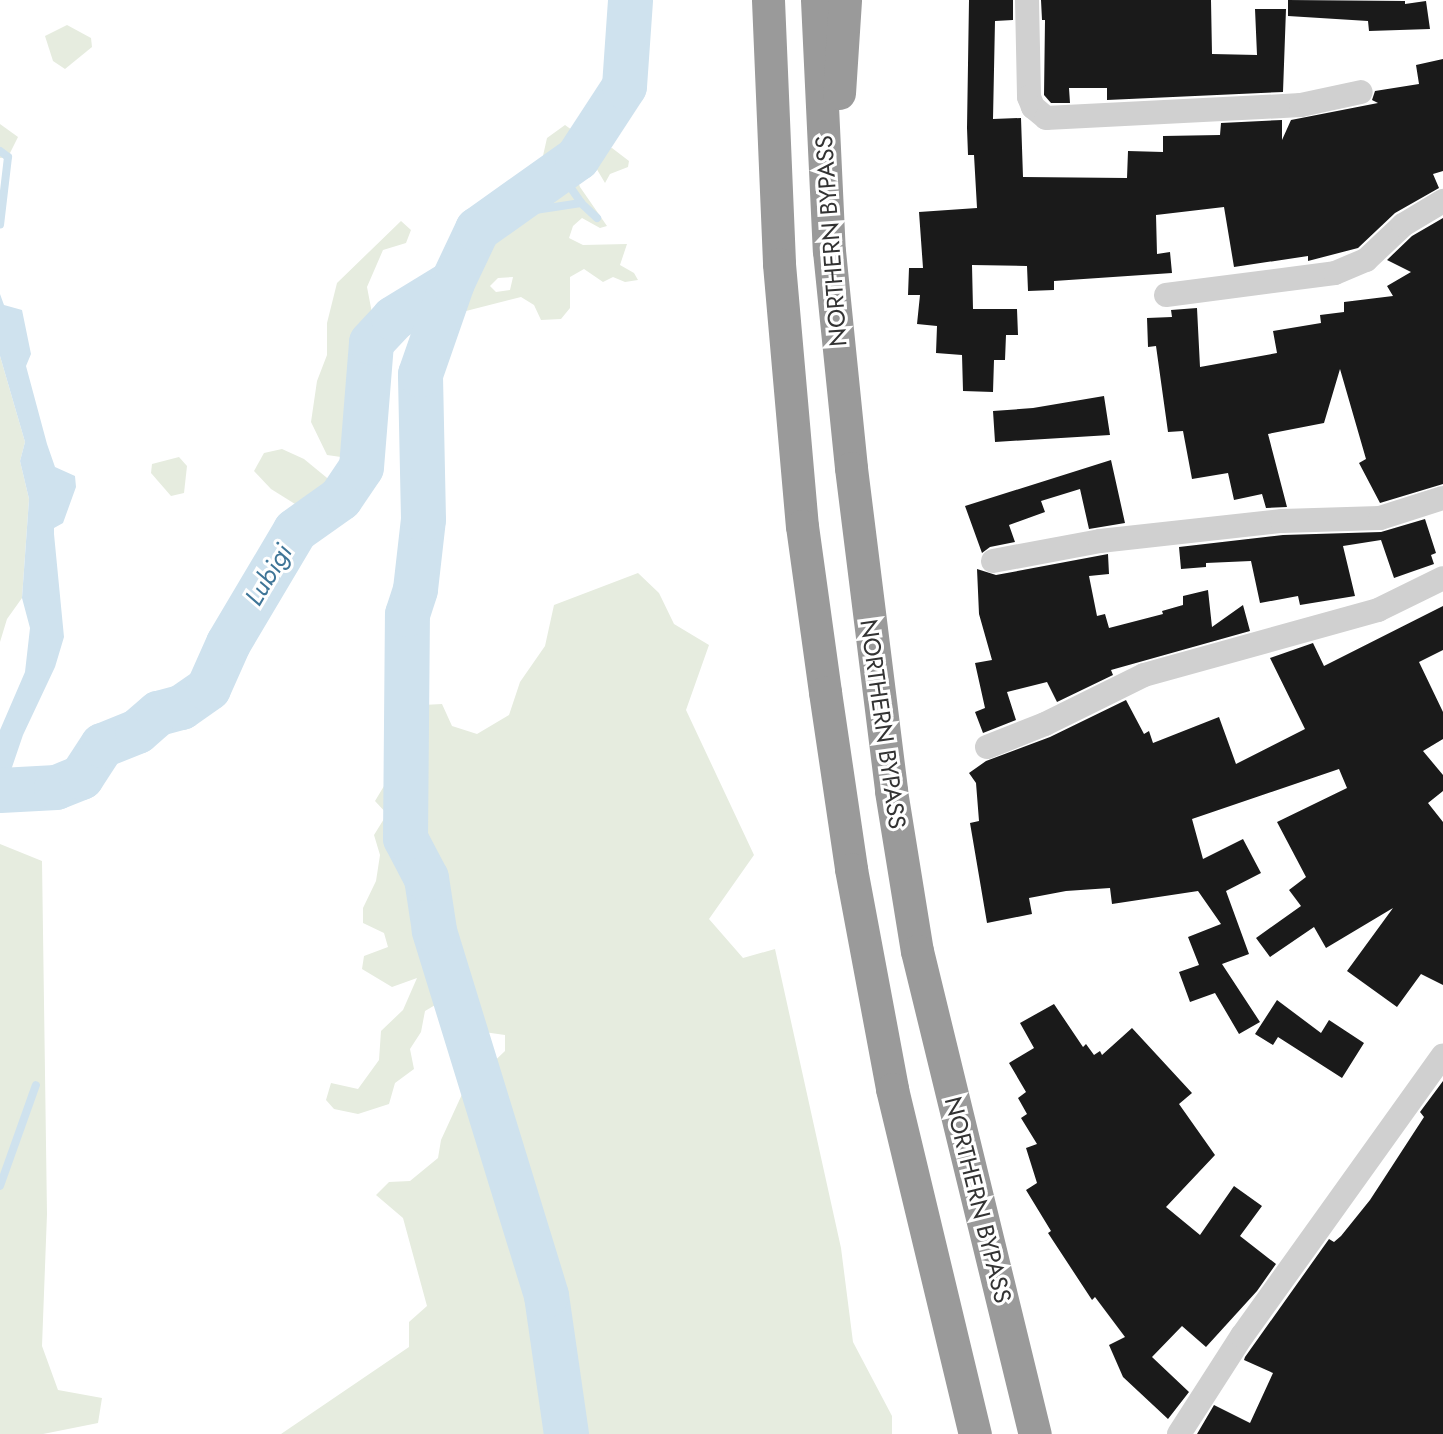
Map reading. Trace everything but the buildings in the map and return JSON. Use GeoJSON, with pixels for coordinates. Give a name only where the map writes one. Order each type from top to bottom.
{"type":"FeatureCollection","features":[{"type":"Feature","properties":{"kind":"highway"},"geometry":{"type":"LineString","coordinates":[[757,0],[779,264]]}},
{"type":"Feature","properties":{"kind":"highway","name":"NORTHERN BYPASS"},"geometry":{"type":"LineString","coordinates":[[768,0],[779,264],[802,526],[851,869],[892,1089],[975,1434]]}},
{"type":"Feature","properties":{"kind":"highway","name":"NORTHERN BYPASS"},"geometry":{"type":"LineString","coordinates":[[817,0],[829,251],[867,605],[917,951],[1035,1434]]}},
{"type":"Feature","properties":{"kind":"highway"},"geometry":{"type":"LineString","coordinates":[[829,251],[845,0]]}},
{"type":"Feature","properties":{"kind":"street"},"geometry":{"type":"LineString","coordinates":[[1027,0],[1029,97],[1033,107],[1046,118],[1300,105],[1361,92]]}},
{"type":"Feature","properties":{"kind":"street"},"geometry":{"type":"LineString","coordinates":[[1167,295],[1335,273],[1366,260],[1403,225],[1443,201]]}},
{"type":"Feature","properties":{"kind":"street"},"geometry":{"type":"LineString","coordinates":[[993,561],[1100,542],[1270,522],[1380,518],[1443,498]]}},
{"type":"Feature","properties":{"kind":"street"},"geometry":{"type":"LineString","coordinates":[[987,747],[1045,724],[1144,675],[1378,610],[1443,578]]}},
{"type":"Feature","properties":{"kind":"street"},"geometry":{"type":"LineString","coordinates":[[1179,1434],[1242,1336],[1443,1056]]}},
{"type":"Feature","properties":{"kind":"shaded area"},"geometry":{"type":"Polygon","coordinates":[[[67,25],[91,38],[92,47],[65,69],[53,61],[45,36],[67,25]]]}},
{"type":"Feature","properties":{"kind":"shaded area"},"geometry":{"type":"Polygon","coordinates":[[[0,124],[18,137],[8,157],[0,158],[0,124]]]}},
{"type":"Feature","properties":{"kind":"shaded area"},"geometry":{"type":"Polygon","coordinates":[[[565,125],[572,130],[574,169],[580,187],[607,226],[600,228],[582,218],[573,226],[569,238],[583,245],[627,244],[620,265],[634,273],[638,280],[625,282],[613,277],[603,282],[584,269],[570,277],[570,308],[561,319],[541,320],[534,305],[521,297],[423,322],[400,322],[375,341],[377,401],[371,444],[348,458],[327,455],[311,422],[317,381],[327,355],[327,323],[337,283],[401,221],[411,230],[406,243],[383,250],[367,287],[372,313],[389,296],[413,285],[438,283],[489,252],[499,231],[490,214],[528,185],[540,169],[547,138],[565,125]],[[513,277],[498,278],[490,286],[496,292],[510,290],[513,277]]]}},
{"type":"Feature","properties":{"kind":"shaded area"},"geometry":{"type":"Polygon","coordinates":[[[612,148],[629,161],[628,167],[610,174],[605,183],[592,161],[602,150],[612,148]]]}},
{"type":"Feature","properties":{"kind":"shaded area"},"geometry":{"type":"Polygon","coordinates":[[[0,356],[25,442],[20,461],[29,499],[22,598],[7,619],[0,642],[0,356]]]}},
{"type":"Feature","properties":{"kind":"shaded area"},"geometry":{"type":"Polygon","coordinates":[[[282,449],[304,459],[332,482],[342,509],[329,518],[319,519],[271,489],[254,471],[264,453],[282,449]]]}},
{"type":"Feature","properties":{"kind":"shaded area"},"geometry":{"type":"Polygon","coordinates":[[[179,457],[187,466],[184,493],[171,496],[151,473],[152,464],[179,457]]]}},
{"type":"Feature","properties":{"kind":"shaded area"},"geometry":{"type":"Polygon","coordinates":[[[638,573],[659,593],[674,624],[709,645],[686,710],[754,855],[709,919],[743,958],[775,949],[841,1248],[853,1342],[892,1416],[892,1434],[281,1434],[409,1347],[409,1322],[427,1306],[403,1218],[376,1195],[389,1182],[410,1181],[438,1158],[441,1140],[464,1090],[505,1051],[505,1035],[484,1032],[458,1063],[446,1041],[472,1026],[469,1011],[442,1001],[425,1011],[421,1032],[410,1049],[414,1069],[395,1083],[389,1104],[358,1114],[334,1109],[326,1100],[331,1083],[358,1089],[379,1060],[381,1031],[403,1010],[417,978],[392,987],[362,969],[364,956],[388,947],[384,933],[363,923],[363,908],[376,881],[380,855],[374,835],[387,814],[375,801],[384,786],[423,774],[423,705],[442,704],[452,726],[477,734],[509,715],[520,682],[545,646],[554,605],[638,573]]]}},
{"type":"Feature","properties":{"kind":"shaded area"},"geometry":{"type":"Polygon","coordinates":[[[0,844],[42,861],[47,1214],[42,1346],[58,1390],[102,1398],[98,1423],[43,1434],[0,1434],[0,844]]]}},
{"type":"Feature","properties":{"kind":"water"},"geometry":{"type":"Polygon","coordinates":[[[622,0],[640,0],[640,5],[629,15],[622,0]]]}},
{"type":"Feature","properties":{"kind":"water"},"geometry":{"type":"Polygon","coordinates":[[[0,294],[4,305],[22,310],[31,354],[26,366],[47,444],[55,467],[75,476],[76,487],[63,523],[54,528],[64,637],[55,667],[23,735],[8,779],[8,798],[0,803],[0,730],[25,672],[30,628],[22,598],[29,499],[20,461],[25,442],[0,356],[0,294]]]}},
{"type":"Feature","properties":{"kind":"water"},"geometry":{"type":"Polygon","coordinates":[[[213,678],[214,698],[199,709],[155,725],[142,741],[97,753],[92,743],[109,731],[123,728],[162,697],[192,692],[213,678]]]}},
{"type":"Feature","properties":{"kind":"water"},"geometry":{"type":"Polygon","coordinates":[[[87,768],[95,792],[75,785],[62,793],[67,778],[87,768]]]}},
{"type":"Feature","properties":{"kind":"waterway"},"geometry":{"type":"LineString","coordinates":[[566,1434],[546,1295],[434,930],[426,878],[405,838],[407,614],[415,589],[423,519],[420,374],[452,282],[477,229],[577,158],[624,86],[630,0]]}},
{"type":"Feature","properties":{"kind":"waterway"},"geometry":{"type":"LineString","coordinates":[[0,151],[8,157],[0,225]]}},
{"type":"Feature","properties":{"kind":"waterway"},"geometry":{"type":"LineString","coordinates":[[559,171],[581,203]]}},
{"type":"Feature","properties":{"kind":"waterway"},"geometry":{"type":"LineString","coordinates":[[496,216],[581,203],[597,218]]}},
{"type":"Feature","properties":{"kind":"waterway","name":"Lubigi"},"geometry":{"type":"LineString","coordinates":[[0,790],[56,787],[81,777],[102,745],[137,731],[158,713],[181,707],[208,688],[228,643],[295,530],[340,498],[361,467],[371,342],[393,318],[452,282]]}},
{"type":"Feature","properties":{"kind":"waterway"},"geometry":{"type":"LineString","coordinates":[[0,1186],[36,1085]]}}]}
